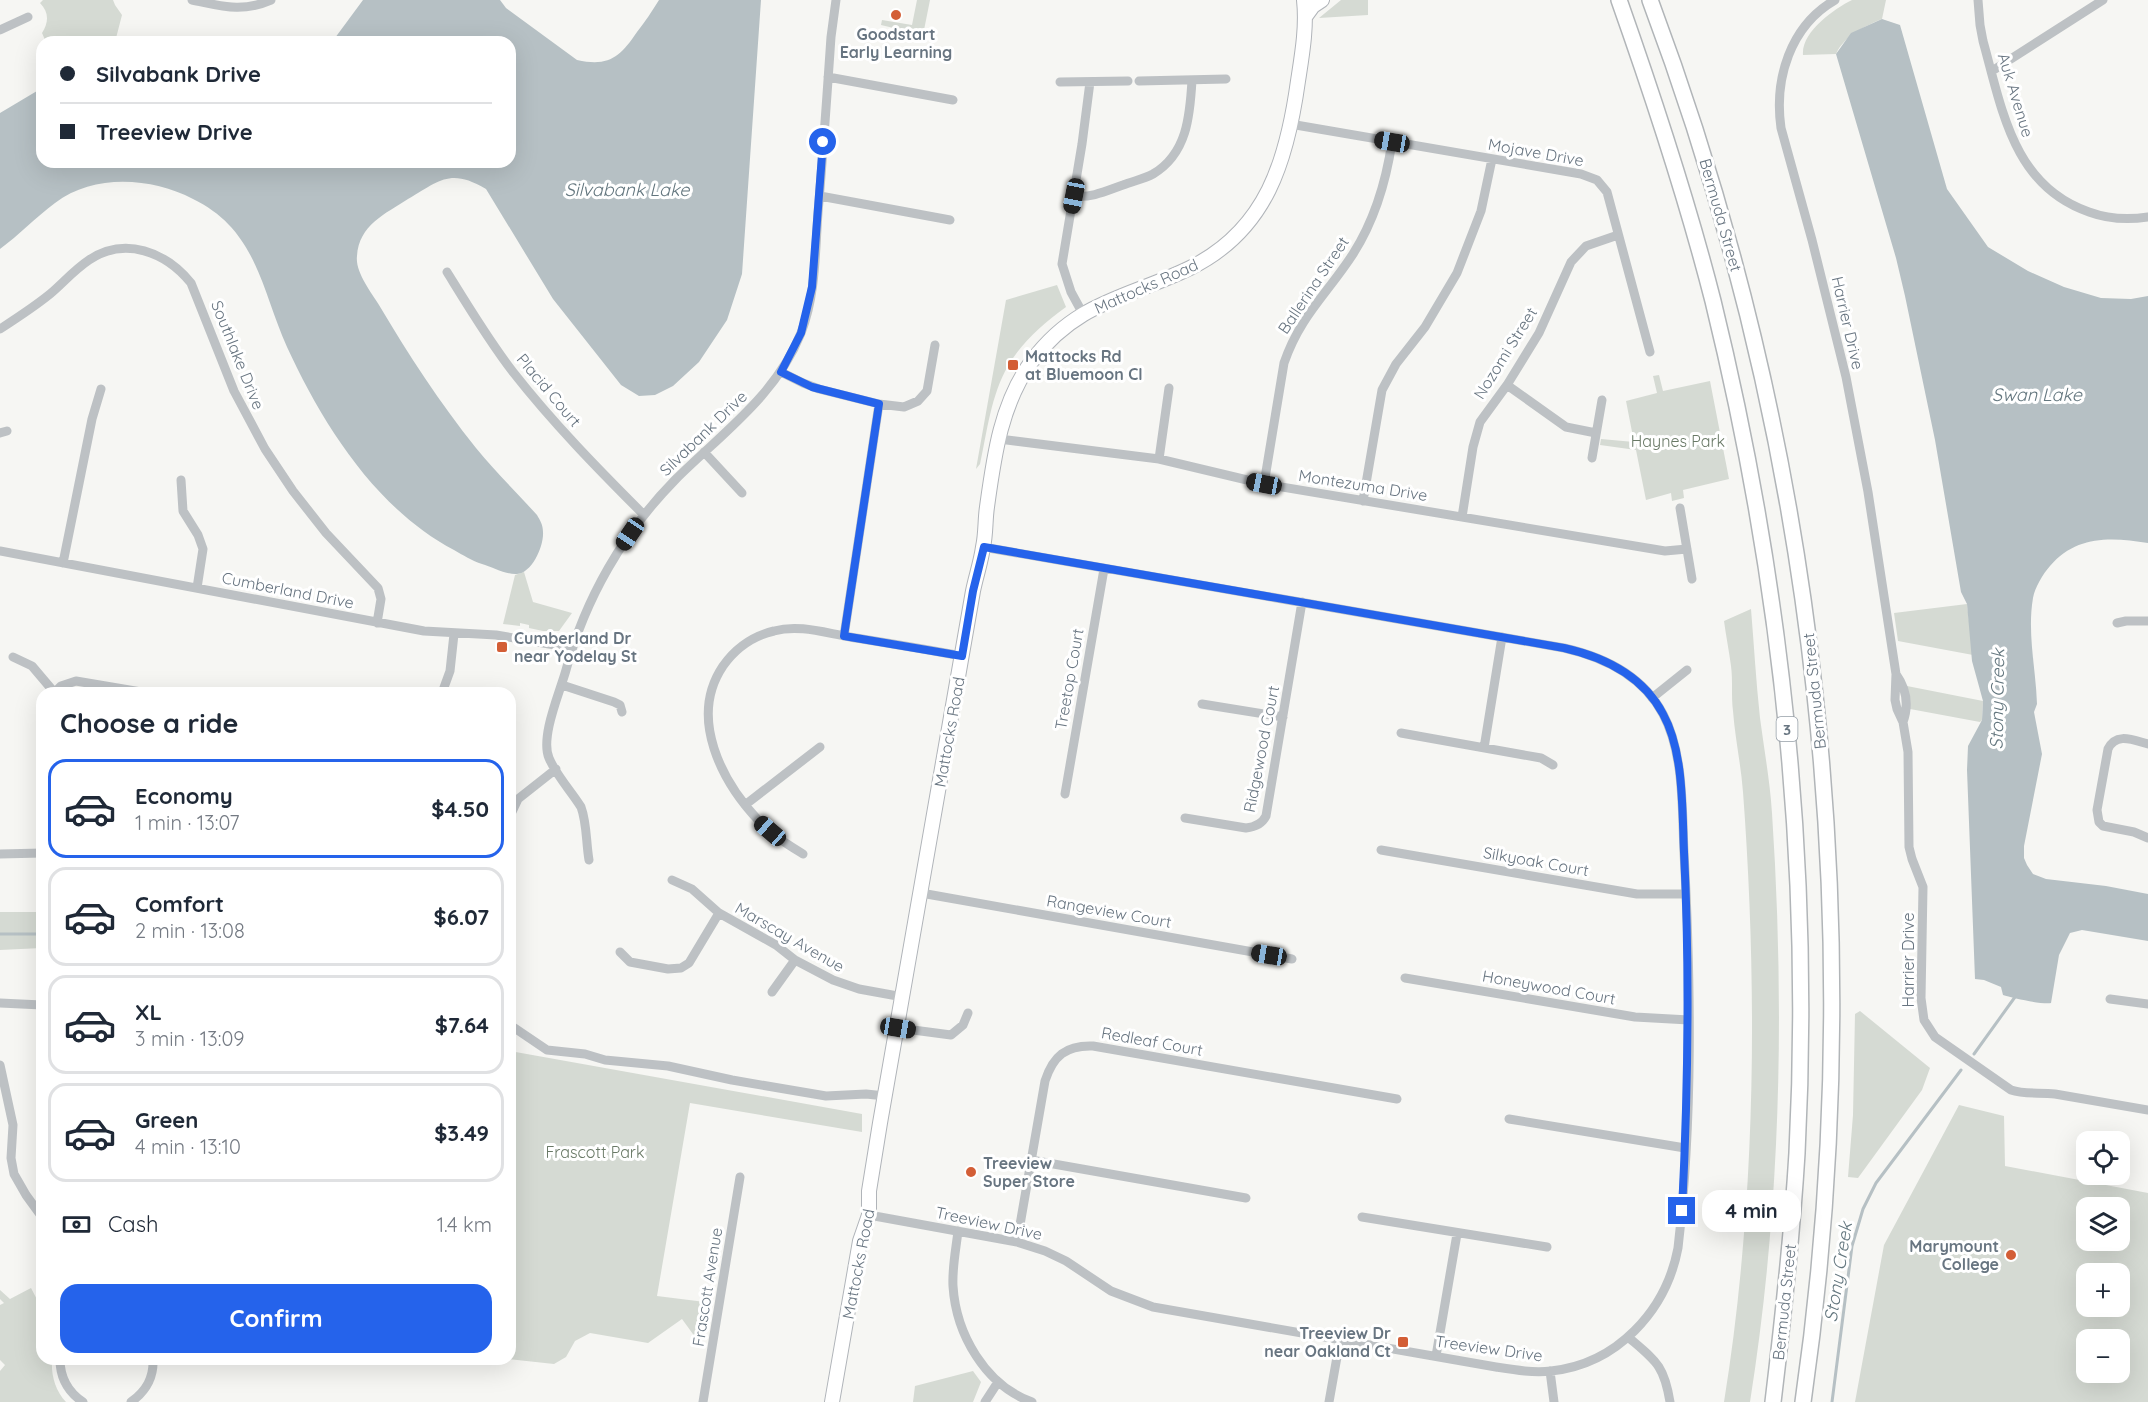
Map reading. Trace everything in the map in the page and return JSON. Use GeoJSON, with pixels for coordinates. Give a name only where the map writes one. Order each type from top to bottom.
{"type":"FeatureCollection","features":[{"type":"Feature","properties":{"kind":"main road","name":"Bermuda Street"},"geometry":{"type":"LineString","coordinates":[[1619,0],[1663,128],[1687,207],[1724,349],[1760,528],[1784,699],[1796,858],[1800,1028],[1794,1197],[1773,1402]]}},
{"type":"Feature","properties":{"kind":"main road","name":"Bermuda Street"},"geometry":{"type":"LineString","coordinates":[[1653,4],[1710,173],[1757,351],[1790,516],[1816,702],[1830,893],[1832,1047],[1821,1254],[1803,1402]]}},
{"type":"Feature","properties":{"kind":"street"},"geometry":{"type":"LineString","coordinates":[[192,0],[236,9],[253,7],[271,0]]}},
{"type":"Feature","properties":{"kind":"street","name":"Silvabank Drive"},"geometry":{"type":"LineString","coordinates":[[589,860],[584,816],[577,800],[548,756],[546,741],[572,648],[583,618],[605,574],[644,515],[675,481],[759,399],[781,372],[801,333],[815,267],[828,77],[836,0]]}},
{"type":"Feature","properties":{"kind":"street","name":"Mattocks Road"},"geometry":{"type":"LineString","coordinates":[[832,1402],[860,1241],[869,1215],[869,1191],[885,1096],[973,591],[984,547],[987,507],[1003,421],[1013,393],[1032,362],[1056,334],[1083,314],[1114,298],[1190,268],[1206,259],[1236,235],[1259,207],[1277,176],[1284,156],[1302,58],[1304,0]]}},
{"type":"Feature","properties":{"kind":"street"},"geometry":{"type":"LineString","coordinates":[[1305,17],[1313,6],[1322,0]]}},
{"type":"Feature","properties":{"kind":"street","name":"Harrier Drive"},"geometry":{"type":"LineString","coordinates":[[1835,0],[1809,21],[1791,48],[1780,79],[1779,112],[1781,128],[1812,240],[1843,367],[1868,492],[1896,674],[1902,683],[1906,699],[1904,722],[1908,752],[1909,847],[1923,887],[1924,1020],[1935,1037],[2012,1090],[2048,1093],[2148,1110]]}},
{"type":"Feature","properties":{"kind":"street","name":"Auk Avenue"},"geometry":{"type":"LineString","coordinates":[[1978,0],[1980,25],[1992,71],[2018,150],[2031,173],[2065,202],[2096,214],[2126,219],[2148,217]]}},
{"type":"Feature","properties":{"kind":"street"},"geometry":{"type":"LineString","coordinates":[[1992,71],[2103,0]]}},
{"type":"Feature","properties":{"kind":"street"},"geometry":{"type":"LineString","coordinates":[[0,30],[28,17]]}},
{"type":"Feature","properties":{"kind":"street"},"geometry":{"type":"LineString","coordinates":[[828,77],[953,100]]}},
{"type":"Feature","properties":{"kind":"street"},"geometry":{"type":"LineString","coordinates":[[1139,81],[1226,79]]}},
{"type":"Feature","properties":{"kind":"street"},"geometry":{"type":"LineString","coordinates":[[1074,196],[1096,195],[1152,174],[1166,164],[1184,140],[1192,80]]}},
{"type":"Feature","properties":{"kind":"street"},"geometry":{"type":"LineString","coordinates":[[1060,82],[1128,81]]}},
{"type":"Feature","properties":{"kind":"street"},"geometry":{"type":"LineString","coordinates":[[1083,314],[1071,292],[1062,264],[1090,82]]}},
{"type":"Feature","properties":{"kind":"street","name":"Mojave Drive"},"geometry":{"type":"LineString","coordinates":[[1290,124],[1581,174],[1597,180],[1607,192],[1650,352]]}},
{"type":"Feature","properties":{"kind":"street","name":"Ballerina Street"},"geometry":{"type":"LineString","coordinates":[[1264,484],[1284,363],[1289,348],[1305,319],[1343,269],[1366,231],[1385,178],[1392,142]]}},
{"type":"Feature","properties":{"kind":"street"},"geometry":{"type":"LineString","coordinates":[[1363,501],[1382,390],[1396,364],[1425,327],[1457,273],[1481,211],[1492,159]]}},
{"type":"Feature","properties":{"kind":"street"},"geometry":{"type":"LineString","coordinates":[[820,196],[950,220]]}},
{"type":"Feature","properties":{"kind":"street","name":"Nozomi Street"},"geometry":{"type":"LineString","coordinates":[[1462,517],[1476,433],[1487,411],[1507,385],[1539,333],[1571,262],[1586,246],[1618,235]]}},
{"type":"Feature","properties":{"kind":"street","name":"Southlake Drive"},"geometry":{"type":"LineString","coordinates":[[0,329],[50,294],[88,260],[101,254],[134,249],[167,259],[181,270],[198,296],[230,383],[264,449],[326,533],[378,588],[381,599],[378,623]]}},
{"type":"Feature","properties":{"kind":"street","name":"Placid Court"},"geometry":{"type":"LineString","coordinates":[[447,272],[513,372],[556,424],[644,515]]}},
{"type":"Feature","properties":{"kind":"street"},"geometry":{"type":"LineString","coordinates":[[781,372],[812,387],[879,404],[904,407],[924,396],[935,345]]}},
{"type":"Feature","properties":{"kind":"street"},"geometry":{"type":"LineString","coordinates":[[1507,385],[1566,427],[1596,433]]}},
{"type":"Feature","properties":{"kind":"street"},"geometry":{"type":"LineString","coordinates":[[1159,459],[1169,388]]}},
{"type":"Feature","properties":{"kind":"street"},"geometry":{"type":"LineString","coordinates":[[63,563],[92,419],[101,389]]}},
{"type":"Feature","properties":{"kind":"street"},"geometry":{"type":"LineString","coordinates":[[1592,458],[1602,400]]}},
{"type":"Feature","properties":{"kind":"street"},"geometry":{"type":"LineString","coordinates":[[844,636],[879,404]]}},
{"type":"Feature","properties":{"kind":"street","name":"Montezuma Drive"},"geometry":{"type":"LineString","coordinates":[[999,439],[1159,459],[1264,484],[1363,501],[1665,551],[1687,549]]}},
{"type":"Feature","properties":{"kind":"street"},"geometry":{"type":"LineString","coordinates":[[704,453],[742,493]]}},
{"type":"Feature","properties":{"kind":"street"},"geometry":{"type":"LineString","coordinates":[[181,480],[183,511],[198,535],[203,549],[197,588]]}},
{"type":"Feature","properties":{"kind":"street"},"geometry":{"type":"LineString","coordinates":[[1680,508],[1692,579]]}},
{"type":"Feature","properties":{"kind":"street","name":"Treeview Drive"},"geometry":{"type":"LineString","coordinates":[[869,1215],[1017,1242],[1045,1251],[1066,1261],[1111,1291],[1153,1307],[1519,1370],[1550,1371],[1588,1361],[1616,1348],[1651,1313],[1662,1295],[1676,1259],[1680,1232],[1685,1148],[1689,1020],[1686,894],[1681,794],[1676,753],[1663,713],[1652,698],[1635,681],[1611,663],[1590,654],[984,547]]}},
{"type":"Feature","properties":{"kind":"street","name":"Cumberland Drive"},"geometry":{"type":"LineString","coordinates":[[0,551],[424,631],[496,635],[572,648]]}},
{"type":"Feature","properties":{"kind":"street","name":"Treetop Court"},"geometry":{"type":"LineString","coordinates":[[1065,794],[1104,569]]}},
{"type":"Feature","properties":{"kind":"street","name":"Ridgewood Court"},"geometry":{"type":"LineString","coordinates":[[1185,818],[1246,828],[1254,827],[1264,820],[1302,602]]}},
{"type":"Feature","properties":{"kind":"street"},"geometry":{"type":"LineString","coordinates":[[2117,623],[2148,621]]}},
{"type":"Feature","properties":{"kind":"street"},"geometry":{"type":"LineString","coordinates":[[803,854],[780,840],[760,822],[731,786],[723,772],[710,734],[708,712],[711,690],[726,662],[739,648],[755,638],[773,631],[806,629],[962,656]]}},
{"type":"Feature","properties":{"kind":"street"},"geometry":{"type":"LineString","coordinates":[[444,687],[451,664],[454,634]]}},
{"type":"Feature","properties":{"kind":"street"},"geometry":{"type":"LineString","coordinates":[[1484,748],[1503,637]]}},
{"type":"Feature","properties":{"kind":"street"},"geometry":{"type":"LineString","coordinates":[[13,657],[32,666],[50,687]]}},
{"type":"Feature","properties":{"kind":"street"},"geometry":{"type":"LineString","coordinates":[[1652,698],[1687,670]]}},
{"type":"Feature","properties":{"kind":"street"},"geometry":{"type":"LineString","coordinates":[[60,687],[76,681],[112,687]]}},
{"type":"Feature","properties":{"kind":"street"},"geometry":{"type":"LineString","coordinates":[[562,685],[614,702],[620,705],[622,712]]}},
{"type":"Feature","properties":{"kind":"street"},"geometry":{"type":"LineString","coordinates":[[1203,704],[1283,717]]}},
{"type":"Feature","properties":{"kind":"street"},"geometry":{"type":"LineString","coordinates":[[1401,733],[1540,758],[1553,765]]}},
{"type":"Feature","properties":{"kind":"street"},"geometry":{"type":"LineString","coordinates":[[2148,744],[2125,738],[2119,738],[2111,743],[2097,810],[2099,822],[2103,826],[2148,837]]}},
{"type":"Feature","properties":{"kind":"street"},"geometry":{"type":"LineString","coordinates":[[746,805],[820,747]]}},
{"type":"Feature","properties":{"kind":"street"},"geometry":{"type":"LineString","coordinates":[[516,803],[518,799],[556,769]]}},
{"type":"Feature","properties":{"kind":"street","name":"Silkyoak Court"},"geometry":{"type":"LineString","coordinates":[[1381,850],[1637,894],[1686,894]]}},
{"type":"Feature","properties":{"kind":"street"},"geometry":{"type":"LineString","coordinates":[[0,854],[36,854]]}},
{"type":"Feature","properties":{"kind":"street","name":"Marscay Avenue"},"geometry":{"type":"LineString","coordinates":[[672,880],[692,889],[719,913],[776,945],[795,960],[850,987],[903,997]]}},
{"type":"Feature","properties":{"kind":"street","name":"Rangeview Court"},"geometry":{"type":"LineString","coordinates":[[921,893],[1292,959]]}},
{"type":"Feature","properties":{"kind":"street"},"geometry":{"type":"LineString","coordinates":[[620,952],[630,962],[668,969],[681,968],[689,963],[719,913]]}},
{"type":"Feature","properties":{"kind":"street"},"geometry":{"type":"LineString","coordinates":[[772,992],[795,960]]}},
{"type":"Feature","properties":{"kind":"street","name":"Honeywood Court"},"geometry":{"type":"LineString","coordinates":[[1405,978],[1635,1017],[1689,1020]]}},
{"type":"Feature","properties":{"kind":"street"},"geometry":{"type":"LineString","coordinates":[[2110,999],[2148,1004]]}},
{"type":"Feature","properties":{"kind":"street"},"geometry":{"type":"LineString","coordinates":[[0,1003],[36,1005]]}},
{"type":"Feature","properties":{"kind":"street"},"geometry":{"type":"LineString","coordinates":[[898,1028],[951,1035],[963,1025],[968,1013]]}},
{"type":"Feature","properties":{"kind":"street"},"geometry":{"type":"LineString","coordinates":[[516,1029],[547,1050],[585,1054],[604,1060],[668,1066],[732,1080],[826,1096],[866,1094],[885,1096]]}},
{"type":"Feature","properties":{"kind":"street","name":"Redleaf Court"},"geometry":{"type":"LineString","coordinates":[[1017,1242],[1048,1070],[1059,1056],[1075,1048],[1093,1046],[1397,1099]]}},
{"type":"Feature","properties":{"kind":"street"},"geometry":{"type":"LineString","coordinates":[[0,1065],[3,1093],[14,1125],[11,1158],[14,1174],[36,1209]]}},
{"type":"Feature","properties":{"kind":"street"},"geometry":{"type":"LineString","coordinates":[[1509,1119],[1685,1148]]}},
{"type":"Feature","properties":{"kind":"street"},"geometry":{"type":"LineString","coordinates":[[1031,1160],[1246,1198]]}},
{"type":"Feature","properties":{"kind":"street","name":"Frascott Avenue"},"geometry":{"type":"LineString","coordinates":[[703,1402],[740,1177]]}},
{"type":"Feature","properties":{"kind":"street"},"geometry":{"type":"LineString","coordinates":[[1362,1217],[1547,1247]]}},
{"type":"Feature","properties":{"kind":"street"},"geometry":{"type":"LineString","coordinates":[[958,1231],[953,1286],[956,1308],[963,1330],[971,1348],[998,1382],[1032,1402]]}},
{"type":"Feature","properties":{"kind":"street"},"geometry":{"type":"LineString","coordinates":[[1436,1356],[1457,1234]]}},
{"type":"Feature","properties":{"kind":"street"},"geometry":{"type":"LineString","coordinates":[[1628,1337],[1651,1357],[1663,1372],[1670,1402]]}},
{"type":"Feature","properties":{"kind":"street"},"geometry":{"type":"LineString","coordinates":[[1329,1402],[1340,1340]]}},
{"type":"Feature","properties":{"kind":"street"},"geometry":{"type":"LineString","coordinates":[[61,1365],[64,1382],[83,1402]]}},
{"type":"Feature","properties":{"kind":"street"},"geometry":{"type":"LineString","coordinates":[[131,1402],[139,1399],[150,1380],[152,1365]]}},
{"type":"Feature","properties":{"kind":"street"},"geometry":{"type":"LineString","coordinates":[[1550,1371],[1554,1402]]}},
{"type":"Feature","properties":{"kind":"street"},"geometry":{"type":"LineString","coordinates":[[985,1402],[998,1382]]}},
{"type":"Feature","properties":{"kind":"green space"},"geometry":{"type":"Polygon","coordinates":[[[43,0],[113,0],[122,15],[117,36],[43,36],[42,33],[47,17],[40,3],[43,0]]]}},
{"type":"Feature","properties":{"kind":"green space"},"geometry":{"type":"Polygon","coordinates":[[[917,0],[930,0],[923,35],[881,25],[882,20],[912,25],[917,0]]]}},
{"type":"Feature","properties":{"kind":"green space"},"geometry":{"type":"Polygon","coordinates":[[[1341,0],[1368,0],[1368,15],[1319,18],[1341,0]]]}},
{"type":"Feature","properties":{"kind":"green space"},"geometry":{"type":"Polygon","coordinates":[[[1852,0],[1886,0],[1882,19],[1862,28],[1850,37],[1836,54],[1803,55],[1807,38],[1820,22],[1852,0]]]}},
{"type":"Feature","properties":{"kind":"green space"},"geometry":{"type":"Polygon","coordinates":[[[1057,285],[1066,307],[1019,349],[1008,366],[997,389],[980,464],[976,469],[1006,300],[1057,285]]]}},
{"type":"Feature","properties":{"kind":"green space","name":"Haynes Park"},"geometry":{"type":"Polygon","coordinates":[[[1659,375],[1663,391],[1710,381],[1729,479],[1683,490],[1684,498],[1672,501],[1671,493],[1646,500],[1636,450],[1600,445],[1601,439],[1634,442],[1626,401],[1657,393],[1653,376],[1659,375]]]}},
{"type":"Feature","properties":{"kind":"green space"},"geometry":{"type":"Polygon","coordinates":[[[524,572],[533,602],[572,613],[559,631],[543,631],[520,623],[520,626],[503,624],[515,575],[524,572]]]}},
{"type":"Feature","properties":{"kind":"green space"},"geometry":{"type":"Polygon","coordinates":[[[1967,604],[1973,655],[1898,641],[1894,613],[1967,604]]]}},
{"type":"Feature","properties":{"kind":"green space"},"geometry":{"type":"Polygon","coordinates":[[[1751,609],[1760,718],[1771,801],[1776,887],[1779,1034],[1777,1108],[1768,1255],[1750,1402],[1724,1402],[1743,1251],[1748,1175],[1752,1021],[1751,944],[1743,792],[1732,705],[1731,666],[1724,621],[1751,609]]]}},
{"type":"Feature","properties":{"kind":"green space"},"geometry":{"type":"Polygon","coordinates":[[[1907,686],[1983,701],[1982,720],[1980,722],[1910,709],[1907,686]]]}},
{"type":"Feature","properties":{"kind":"green space"},"geometry":{"type":"Polygon","coordinates":[[[0,912],[36,912],[36,948],[0,950],[0,912]]]}},
{"type":"Feature","properties":{"kind":"green space"},"geometry":{"type":"Polygon","coordinates":[[[1860,1011],[1930,1068],[1922,1090],[1858,1178],[1848,1177],[1853,1115],[1855,1014],[1860,1011]]]}},
{"type":"Feature","properties":{"kind":"green space","name":"Frascott Park"},"geometry":{"type":"Polygon","coordinates":[[[516,1052],[862,1114],[862,1132],[690,1103],[657,1296],[705,1302],[698,1341],[682,1319],[648,1343],[590,1333],[575,1341],[566,1357],[554,1364],[516,1360],[516,1052]]]}},
{"type":"Feature","properties":{"kind":"green space","name":"Marymount College"},"geometry":{"type":"Polygon","coordinates":[[[1959,1105],[2004,1116],[2005,1166],[2076,1179],[2076,1185],[2106,1185],[2148,1193],[2148,1402],[1855,1402],[1884,1245],[1959,1105]]]}},
{"type":"Feature","properties":{"kind":"green space"},"geometry":{"type":"Polygon","coordinates":[[[31,1288],[36,1298],[36,1365],[52,1365],[54,1382],[66,1402],[0,1402],[0,1371],[5,1365],[0,1360],[0,1305],[4,1303],[0,1299],[0,1290],[10,1299],[31,1288]]]}},
{"type":"Feature","properties":{"kind":"green space"},"geometry":{"type":"Polygon","coordinates":[[[973,1371],[981,1382],[973,1402],[913,1402],[915,1386],[973,1371]]]}},
{"type":"Feature","properties":{"kind":"water","name":"Silvabank Lake"},"geometry":{"type":"Polygon","coordinates":[[[363,0],[500,0],[506,8],[577,60],[597,62],[613,58],[625,48],[659,0],[761,0],[742,274],[727,320],[699,362],[673,386],[655,395],[639,396],[621,385],[553,299],[486,189],[474,183],[464,179],[446,179],[419,192],[382,215],[368,228],[359,245],[358,269],[401,342],[437,396],[476,448],[540,521],[543,538],[536,558],[528,569],[517,574],[478,563],[426,533],[376,488],[335,435],[317,406],[287,347],[263,283],[244,244],[231,227],[214,212],[193,199],[160,187],[142,183],[105,183],[71,193],[55,203],[0,249],[0,113],[36,92],[36,168],[516,168],[516,36],[336,36],[363,0]]]}},
{"type":"Feature","properties":{"kind":"water","name":"Swan Lake"},"geometry":{"type":"Polygon","coordinates":[[[1882,19],[1900,25],[1947,189],[1988,247],[2028,271],[2064,287],[2101,298],[2131,299],[2148,296],[2148,543],[2108,539],[2071,548],[2050,566],[2036,589],[2031,611],[2037,704],[2034,712],[2042,754],[2024,846],[2024,858],[2033,874],[2046,879],[2106,886],[2148,894],[2148,941],[2082,930],[2070,933],[2059,955],[2051,1003],[2003,995],[2001,987],[1975,979],[1967,770],[1968,746],[1982,720],[1983,701],[1972,661],[1967,604],[1961,592],[1935,440],[1905,296],[1836,54],[1851,33],[1882,19]]]}},
{"type":"Feature","properties":{"kind":"waterway"},"geometry":{"type":"LineString","coordinates":[[0,934],[36,934]]}},
{"type":"Feature","properties":{"kind":"waterway","name":"Stony Creek"},"geometry":{"type":"LineString","coordinates":[[1974,1054],[2015,997]]}},
{"type":"Feature","properties":{"kind":"waterway","name":"Stony Creek"},"geometry":{"type":"LineString","coordinates":[[1832,1402],[1852,1246],[1863,1209],[1876,1183],[1961,1070]]}},
{"type":"Feature","properties":{"kind":"place","name":"Goodstart Early Learning"},"geometry":{"type":"Point","coordinates":[896,15]}},
{"type":"Feature","properties":{"kind":"place","name":"Mattocks Rd at Bluemoon Cl"},"geometry":{"type":"Point","coordinates":[1013,365]}},
{"type":"Feature","properties":{"kind":"place","name":"Cumberland Dr near Yodelay St"},"geometry":{"type":"Point","coordinates":[502,647]}},
{"type":"Feature","properties":{"kind":"place","name":"Treeview Super Store"},"geometry":{"type":"Point","coordinates":[971,1172]}},
{"type":"Feature","properties":{"kind":"place","name":"Marymount College"},"geometry":{"type":"Point","coordinates":[2011,1255]}},
{"type":"Feature","properties":{"kind":"place","name":"Treeview Dr near Oakland Ct"},"geometry":{"type":"Point","coordinates":[1403,1342]}},
{"type":"Feature","properties":{"kind":"route"},"geometry":{"type":"LineString","coordinates":[[823,142],[812,287],[801,333],[781,372],[812,387],[879,404],[844,636],[962,656],[973,591],[984,547],[1564,648],[1590,654],[1611,663],[1635,681],[1652,698],[1663,713],[1670,730],[1676,753],[1681,794],[1689,952],[1688,1096],[1682,1211]]}}]}
